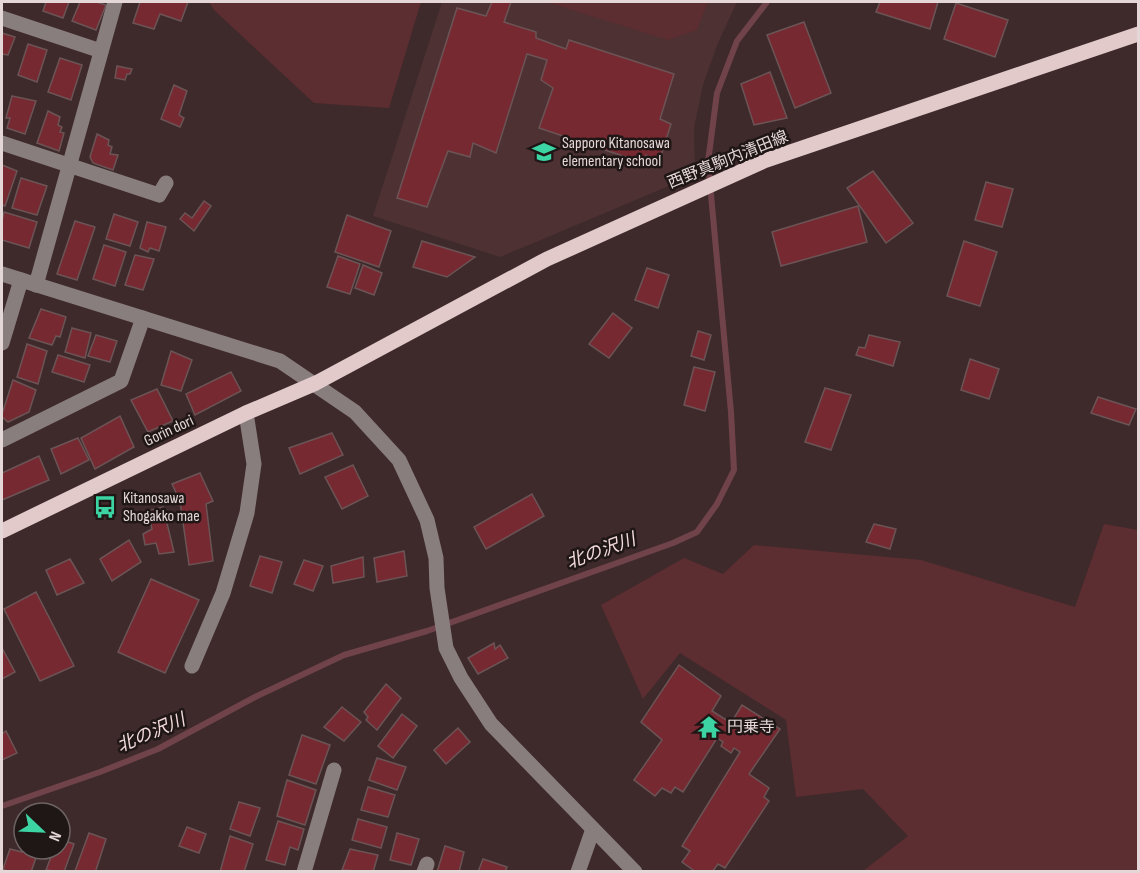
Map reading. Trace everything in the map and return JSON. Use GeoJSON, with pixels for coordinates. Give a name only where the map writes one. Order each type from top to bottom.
{"type":"FeatureCollection","features":[{"type":"Feature","properties":{"kind":"main road","name":"西野真駒内清田線"},"geometry":{"type":"LineString","coordinates":[[351,363],[547,259],[764,161],[1138,34]]}},
{"type":"Feature","properties":{"kind":"main road","name":"Gorin dori"},"geometry":{"type":"LineString","coordinates":[[2,531],[246,413],[315,383],[351,363]]}},
{"type":"Feature","properties":{"kind":"street"},"geometry":{"type":"LineString","coordinates":[[36,285],[115,2]]}},
{"type":"Feature","properties":{"kind":"street"},"geometry":{"type":"LineString","coordinates":[[2,18],[101,51]]}},
{"type":"Feature","properties":{"kind":"street"},"geometry":{"type":"LineString","coordinates":[[2,143],[159,195],[166,183]]}},
{"type":"Feature","properties":{"kind":"street"},"geometry":{"type":"LineString","coordinates":[[2,274],[280,361],[355,412],[399,460],[427,520],[436,558],[437,588],[446,648],[461,678],[491,724],[636,872]]}},
{"type":"Feature","properties":{"kind":"street"},"geometry":{"type":"LineString","coordinates":[[2,343],[21,280]]}},
{"type":"Feature","properties":{"kind":"street"},"geometry":{"type":"LineString","coordinates":[[2,440],[122,381],[143,318]]}},
{"type":"Feature","properties":{"kind":"street"},"geometry":{"type":"LineString","coordinates":[[192,666],[224,593],[247,513],[254,464],[246,413]]}},
{"type":"Feature","properties":{"kind":"street"},"geometry":{"type":"LineString","coordinates":[[304,872],[334,770]]}},
{"type":"Feature","properties":{"kind":"street"},"geometry":{"type":"LineString","coordinates":[[578,872],[593,829]]}},
{"type":"Feature","properties":{"kind":"shaded area"},"geometry":{"type":"Polygon","coordinates":[[[209,2],[421,2],[389,108],[314,103],[214,10],[209,2]]]}},
{"type":"Feature","properties":{"kind":"shaded area","name":"Sapporo Kitanosawa elementary school"},"geometry":{"type":"Polygon","coordinates":[[[442,2],[737,2],[718,43],[703,85],[694,128],[695,175],[500,257],[373,216],[442,2]]]}},
{"type":"Feature","properties":{"kind":"shaded area"},"geometry":{"type":"Polygon","coordinates":[[[546,2],[708,2],[697,30],[668,40],[546,2]]]}},
{"type":"Feature","properties":{"kind":"shaded area"},"geometry":{"type":"Polygon","coordinates":[[[1104,524],[1138,530],[1138,871],[863,871],[908,836],[863,789],[796,797],[786,720],[680,653],[643,699],[601,605],[684,558],[723,574],[754,545],[921,560],[1075,607],[1104,524]]]}},
{"type":"Feature","properties":{"kind":"building"},"geometry":{"type":"Polygon","coordinates":[[[46,2],[69,2],[63,18],[43,11],[46,2]]]}},
{"type":"Feature","properties":{"kind":"building"},"geometry":{"type":"Polygon","coordinates":[[[80,2],[96,2],[106,5],[96,30],[72,21],[80,2]]]}},
{"type":"Feature","properties":{"kind":"building"},"geometry":{"type":"Polygon","coordinates":[[[140,2],[188,2],[181,21],[160,14],[154,29],[133,23],[140,2]]]}},
{"type":"Feature","properties":{"kind":"building"},"geometry":{"type":"Polygon","coordinates":[[[492,2],[511,2],[504,22],[536,32],[536,38],[566,49],[569,40],[674,74],[660,119],[671,124],[659,162],[646,155],[644,163],[539,128],[553,88],[541,80],[547,60],[527,54],[496,153],[473,143],[470,157],[448,151],[427,207],[397,198],[457,8],[486,16],[492,2]]]}},
{"type":"Feature","properties":{"kind":"building"},"geometry":{"type":"Polygon","coordinates":[[[880,2],[938,2],[930,29],[876,12],[880,2]]]}},
{"type":"Feature","properties":{"kind":"building"},"geometry":{"type":"Polygon","coordinates":[[[956,3],[1008,20],[995,57],[944,39],[956,3]]]}},
{"type":"Feature","properties":{"kind":"building"},"geometry":{"type":"Polygon","coordinates":[[[804,22],[831,93],[795,108],[767,35],[804,22]]]}},
{"type":"Feature","properties":{"kind":"building"},"geometry":{"type":"Polygon","coordinates":[[[2,33],[15,37],[8,55],[2,54],[2,33]]]}},
{"type":"Feature","properties":{"kind":"building"},"geometry":{"type":"Polygon","coordinates":[[[28,44],[47,50],[37,82],[18,75],[28,44]]]}},
{"type":"Feature","properties":{"kind":"building"},"geometry":{"type":"Polygon","coordinates":[[[60,58],[82,65],[71,100],[48,92],[60,58]]]}},
{"type":"Feature","properties":{"kind":"building"},"geometry":{"type":"Polygon","coordinates":[[[117,66],[132,69],[125,80],[115,78],[117,66]]]}},
{"type":"Feature","properties":{"kind":"building"},"geometry":{"type":"Polygon","coordinates":[[[770,72],[787,118],[754,125],[741,84],[770,72]]]}},
{"type":"Feature","properties":{"kind":"building"},"geometry":{"type":"Polygon","coordinates":[[[174,85],[187,91],[179,115],[184,118],[180,127],[161,119],[174,85]]]}},
{"type":"Feature","properties":{"kind":"building"},"geometry":{"type":"Polygon","coordinates":[[[12,96],[36,101],[25,134],[7,128],[10,118],[6,118],[12,96]]]}},
{"type":"Feature","properties":{"kind":"building"},"geometry":{"type":"Polygon","coordinates":[[[48,111],[60,117],[58,125],[62,127],[60,132],[64,133],[59,151],[37,143],[48,111]]]}},
{"type":"Feature","properties":{"kind":"building"},"geometry":{"type":"Polygon","coordinates":[[[97,134],[109,140],[108,145],[112,147],[110,154],[118,155],[113,170],[93,163],[90,157],[97,134]]]}},
{"type":"Feature","properties":{"kind":"building"},"geometry":{"type":"Polygon","coordinates":[[[2,165],[17,171],[5,206],[2,205],[2,165]]]}},
{"type":"Feature","properties":{"kind":"building"},"geometry":{"type":"Polygon","coordinates":[[[873,171],[913,223],[886,243],[847,188],[873,171]]]}},
{"type":"Feature","properties":{"kind":"building"},"geometry":{"type":"Polygon","coordinates":[[[21,178],[47,186],[37,215],[12,208],[21,178]]]}},
{"type":"Feature","properties":{"kind":"building"},"geometry":{"type":"Polygon","coordinates":[[[986,182],[1013,189],[1002,227],[975,220],[986,182]]]}},
{"type":"Feature","properties":{"kind":"building"},"geometry":{"type":"Polygon","coordinates":[[[204,201],[211,206],[194,231],[180,219],[185,213],[192,218],[204,201]]]}},
{"type":"Feature","properties":{"kind":"building"},"geometry":{"type":"Polygon","coordinates":[[[858,206],[867,242],[781,266],[772,232],[858,206]]]}},
{"type":"Feature","properties":{"kind":"building"},"geometry":{"type":"Polygon","coordinates":[[[4,212],[37,222],[29,248],[2,240],[4,212]]]}},
{"type":"Feature","properties":{"kind":"building"},"geometry":{"type":"Polygon","coordinates":[[[114,214],[138,222],[130,246],[106,239],[114,214]]]}},
{"type":"Feature","properties":{"kind":"building"},"geometry":{"type":"Polygon","coordinates":[[[347,215],[391,231],[379,267],[335,252],[347,215]]]}},
{"type":"Feature","properties":{"kind":"building"},"geometry":{"type":"Polygon","coordinates":[[[75,221],[95,227],[77,280],[57,274],[75,221]]]}},
{"type":"Feature","properties":{"kind":"building"},"geometry":{"type":"Polygon","coordinates":[[[147,222],[166,227],[159,251],[150,248],[148,252],[140,248],[147,222]]]}},
{"type":"Feature","properties":{"kind":"building"},"geometry":{"type":"Polygon","coordinates":[[[422,241],[475,257],[447,277],[413,267],[422,241]]]}},
{"type":"Feature","properties":{"kind":"building"},"geometry":{"type":"Polygon","coordinates":[[[964,241],[997,252],[980,306],[947,296],[964,241]]]}},
{"type":"Feature","properties":{"kind":"building"},"geometry":{"type":"Polygon","coordinates":[[[104,245],[126,252],[115,286],[93,279],[104,245]]]}},
{"type":"Feature","properties":{"kind":"building"},"geometry":{"type":"Polygon","coordinates":[[[135,255],[154,259],[143,290],[125,285],[135,255]]]}},
{"type":"Feature","properties":{"kind":"building"},"geometry":{"type":"Polygon","coordinates":[[[338,256],[360,264],[350,294],[327,287],[338,256]]]}},
{"type":"Feature","properties":{"kind":"building"},"geometry":{"type":"Polygon","coordinates":[[[363,265],[382,273],[374,295],[355,288],[363,265]]]}},
{"type":"Feature","properties":{"kind":"building"},"geometry":{"type":"Polygon","coordinates":[[[647,268],[669,275],[658,308],[635,300],[647,268]]]}},
{"type":"Feature","properties":{"kind":"building"},"geometry":{"type":"Polygon","coordinates":[[[41,309],[66,317],[60,337],[56,336],[52,345],[29,338],[41,309]]]}},
{"type":"Feature","properties":{"kind":"building"},"geometry":{"type":"Polygon","coordinates":[[[613,313],[632,328],[609,358],[589,344],[613,313]]]}},
{"type":"Feature","properties":{"kind":"building"},"geometry":{"type":"Polygon","coordinates":[[[72,328],[91,333],[85,358],[65,352],[72,328]]]}},
{"type":"Feature","properties":{"kind":"building"},"geometry":{"type":"Polygon","coordinates":[[[698,331],[711,335],[704,360],[691,356],[698,331]]]}},
{"type":"Feature","properties":{"kind":"building"},"geometry":{"type":"Polygon","coordinates":[[[96,335],[117,341],[110,362],[88,356],[96,335]]]}},
{"type":"Feature","properties":{"kind":"building"},"geometry":{"type":"Polygon","coordinates":[[[869,335],[900,342],[893,366],[856,355],[859,347],[865,348],[869,335]]]}},
{"type":"Feature","properties":{"kind":"building"},"geometry":{"type":"Polygon","coordinates":[[[27,344],[47,351],[38,384],[17,377],[27,344]]]}},
{"type":"Feature","properties":{"kind":"building"},"geometry":{"type":"Polygon","coordinates":[[[171,351],[192,360],[181,391],[161,385],[171,351]]]}},
{"type":"Feature","properties":{"kind":"building"},"geometry":{"type":"Polygon","coordinates":[[[58,355],[90,365],[84,382],[52,372],[58,355]]]}},
{"type":"Feature","properties":{"kind":"building"},"geometry":{"type":"Polygon","coordinates":[[[970,359],[999,369],[989,399],[961,390],[970,359]]]}},
{"type":"Feature","properties":{"kind":"building"},"geometry":{"type":"Polygon","coordinates":[[[694,367],[715,372],[705,411],[684,405],[694,367]]]}},
{"type":"Feature","properties":{"kind":"building"},"geometry":{"type":"Polygon","coordinates":[[[231,372],[241,391],[195,415],[186,394],[231,372]]]}},
{"type":"Feature","properties":{"kind":"building"},"geometry":{"type":"Polygon","coordinates":[[[13,380],[36,390],[29,412],[8,422],[2,414],[13,380]]]}},
{"type":"Feature","properties":{"kind":"building"},"geometry":{"type":"Polygon","coordinates":[[[825,388],[851,395],[831,450],[805,442],[825,388]]]}},
{"type":"Feature","properties":{"kind":"building"},"geometry":{"type":"Polygon","coordinates":[[[157,389],[173,421],[148,432],[131,400],[157,389]]]}},
{"type":"Feature","properties":{"kind":"building"},"geometry":{"type":"Polygon","coordinates":[[[1098,397],[1136,409],[1129,425],[1091,413],[1098,397]]]}},
{"type":"Feature","properties":{"kind":"building"},"geometry":{"type":"Polygon","coordinates":[[[120,416],[134,447],[95,469],[81,438],[120,416]]]}},
{"type":"Feature","properties":{"kind":"building"},"geometry":{"type":"Polygon","coordinates":[[[332,433],[343,455],[300,474],[289,448],[332,433]]]}},
{"type":"Feature","properties":{"kind":"building"},"geometry":{"type":"Polygon","coordinates":[[[78,438],[89,460],[61,474],[51,449],[78,438]]]}},
{"type":"Feature","properties":{"kind":"building"},"geometry":{"type":"Polygon","coordinates":[[[39,456],[49,480],[2,500],[2,473],[39,456]]]}},
{"type":"Feature","properties":{"kind":"building"},"geometry":{"type":"Polygon","coordinates":[[[353,465],[368,496],[342,509],[325,477],[353,465]]]}},
{"type":"Feature","properties":{"kind":"building"},"geometry":{"type":"Polygon","coordinates":[[[200,473],[213,501],[206,504],[213,561],[189,565],[180,501],[172,484],[200,473]]]}},
{"type":"Feature","properties":{"kind":"building"},"geometry":{"type":"Polygon","coordinates":[[[532,494],[544,516],[486,549],[474,527],[532,494]]]}},
{"type":"Feature","properties":{"kind":"building"},"geometry":{"type":"Polygon","coordinates":[[[163,507],[174,552],[159,554],[156,543],[145,545],[143,534],[152,529],[148,511],[163,507]]]}},
{"type":"Feature","properties":{"kind":"building"},"geometry":{"type":"Polygon","coordinates":[[[874,524],[896,529],[890,549],[866,542],[874,524]]]}},
{"type":"Feature","properties":{"kind":"building"},"geometry":{"type":"Polygon","coordinates":[[[129,540],[141,562],[112,581],[100,559],[129,540]]]}},
{"type":"Feature","properties":{"kind":"building"},"geometry":{"type":"Polygon","coordinates":[[[404,551],[407,576],[377,582],[374,558],[404,551]]]}},
{"type":"Feature","properties":{"kind":"building"},"geometry":{"type":"Polygon","coordinates":[[[260,556],[282,562],[272,593],[250,586],[260,556]]]}},
{"type":"Feature","properties":{"kind":"building"},"geometry":{"type":"Polygon","coordinates":[[[363,557],[364,577],[333,583],[331,566],[363,557]]]}},
{"type":"Feature","properties":{"kind":"building"},"geometry":{"type":"Polygon","coordinates":[[[70,559],[84,583],[57,595],[46,570],[70,559]]]}},
{"type":"Feature","properties":{"kind":"building"},"geometry":{"type":"Polygon","coordinates":[[[304,560],[323,566],[313,591],[294,584],[304,560]]]}},
{"type":"Feature","properties":{"kind":"building"},"geometry":{"type":"Polygon","coordinates":[[[151,579],[199,600],[165,673],[118,652],[151,579]]]}},
{"type":"Feature","properties":{"kind":"building"},"geometry":{"type":"Polygon","coordinates":[[[36,592],[74,666],[40,681],[4,609],[36,592]]]}},
{"type":"Feature","properties":{"kind":"building"},"geometry":{"type":"Polygon","coordinates":[[[494,643],[495,649],[500,645],[508,658],[478,674],[468,658],[494,643]]]}},
{"type":"Feature","properties":{"kind":"building"},"geometry":{"type":"Polygon","coordinates":[[[2,648],[15,672],[2,679],[2,648]]]}},
{"type":"Feature","properties":{"kind":"building"},"geometry":{"type":"Polygon","coordinates":[[[679,665],[721,696],[712,711],[731,723],[742,705],[780,729],[749,774],[769,788],[764,797],[769,801],[725,868],[718,864],[712,872],[696,872],[682,862],[690,851],[682,846],[740,752],[734,748],[731,753],[721,746],[723,742],[717,738],[683,792],[675,787],[671,793],[662,788],[655,796],[634,780],[662,740],[641,722],[679,665]]]}},
{"type":"Feature","properties":{"kind":"building"},"geometry":{"type":"Polygon","coordinates":[[[386,684],[401,698],[377,730],[366,720],[368,717],[364,712],[386,684]]]}},
{"type":"Feature","properties":{"kind":"building"},"geometry":{"type":"Polygon","coordinates":[[[342,707],[361,722],[344,741],[324,727],[342,707]]]}},
{"type":"Feature","properties":{"kind":"building"},"geometry":{"type":"Polygon","coordinates":[[[402,714],[417,726],[393,758],[378,746],[402,714]]]}},
{"type":"Feature","properties":{"kind":"building"},"geometry":{"type":"Polygon","coordinates":[[[458,728],[470,742],[446,764],[434,750],[458,728]]]}},
{"type":"Feature","properties":{"kind":"building"},"geometry":{"type":"Polygon","coordinates":[[[6,731],[17,753],[2,760],[2,734],[6,731]]]}},
{"type":"Feature","properties":{"kind":"building"},"geometry":{"type":"Polygon","coordinates":[[[302,735],[330,745],[316,784],[289,775],[302,735]]]}},
{"type":"Feature","properties":{"kind":"building"},"geometry":{"type":"Polygon","coordinates":[[[377,758],[406,767],[397,790],[369,780],[377,758]]]}},
{"type":"Feature","properties":{"kind":"building"},"geometry":{"type":"Polygon","coordinates":[[[287,780],[316,790],[305,825],[277,816],[287,780]]]}},
{"type":"Feature","properties":{"kind":"building"},"geometry":{"type":"Polygon","coordinates":[[[368,787],[395,795],[388,817],[361,810],[368,787]]]}},
{"type":"Feature","properties":{"kind":"building"},"geometry":{"type":"Polygon","coordinates":[[[239,802],[260,808],[250,836],[230,829],[239,802]]]}},
{"type":"Feature","properties":{"kind":"building"},"geometry":{"type":"Polygon","coordinates":[[[358,819],[387,827],[381,848],[352,840],[358,819]]]}},
{"type":"Feature","properties":{"kind":"building"},"geometry":{"type":"Polygon","coordinates":[[[278,821],[304,829],[298,850],[290,847],[285,865],[266,860],[278,821]]]}},
{"type":"Feature","properties":{"kind":"building"},"geometry":{"type":"Polygon","coordinates":[[[187,827],[206,834],[199,853],[179,846],[187,827]]]}},
{"type":"Feature","properties":{"kind":"building"},"geometry":{"type":"Polygon","coordinates":[[[89,833],[106,839],[96,870],[99,872],[78,872],[75,871],[89,833]]]}},
{"type":"Feature","properties":{"kind":"building"},"geometry":{"type":"Polygon","coordinates":[[[397,833],[419,839],[411,865],[390,860],[397,833]]]}},
{"type":"Feature","properties":{"kind":"building"},"geometry":{"type":"Polygon","coordinates":[[[230,836],[253,844],[244,872],[220,872],[230,836]]]}},
{"type":"Feature","properties":{"kind":"building"},"geometry":{"type":"Polygon","coordinates":[[[445,846],[464,852],[459,872],[437,872],[445,846]]]}},
{"type":"Feature","properties":{"kind":"building"},"geometry":{"type":"Polygon","coordinates":[[[10,849],[12,850],[12,861],[35,861],[31,872],[9,872],[3,869],[10,849]]]}},
{"type":"Feature","properties":{"kind":"building"},"geometry":{"type":"Polygon","coordinates":[[[350,849],[378,855],[373,872],[342,870],[350,849]]]}},
{"type":"Feature","properties":{"kind":"building"},"geometry":{"type":"Polygon","coordinates":[[[483,859],[507,867],[505,872],[478,872],[483,859]]]}},
{"type":"Feature","properties":{"kind":"building"},"geometry":{"type":"Polygon","coordinates":[[[49,861],[68,861],[64,872],[46,870],[49,861]]]}},
{"type":"Feature","properties":{"kind":"waterway","name":"北の沢川"},"geometry":{"type":"LineString","coordinates":[[2,806],[158,749],[257,696],[344,655],[427,631],[673,543],[697,532],[717,504],[734,470],[731,412],[708,162],[717,93],[737,41],[767,2]]}},
{"type":"Feature","properties":{"kind":"place","name":"Sapporo Kitanosawa elementary school"},"geometry":{"type":"Point","coordinates":[544,152]}},
{"type":"Feature","properties":{"kind":"place","name":"Kitanosawa Shogakko mae"},"geometry":{"type":"Point","coordinates":[105,507]}},
{"type":"Feature","properties":{"kind":"place","name":"円乗寺"},"geometry":{"type":"Point","coordinates":[709,727]}}]}
